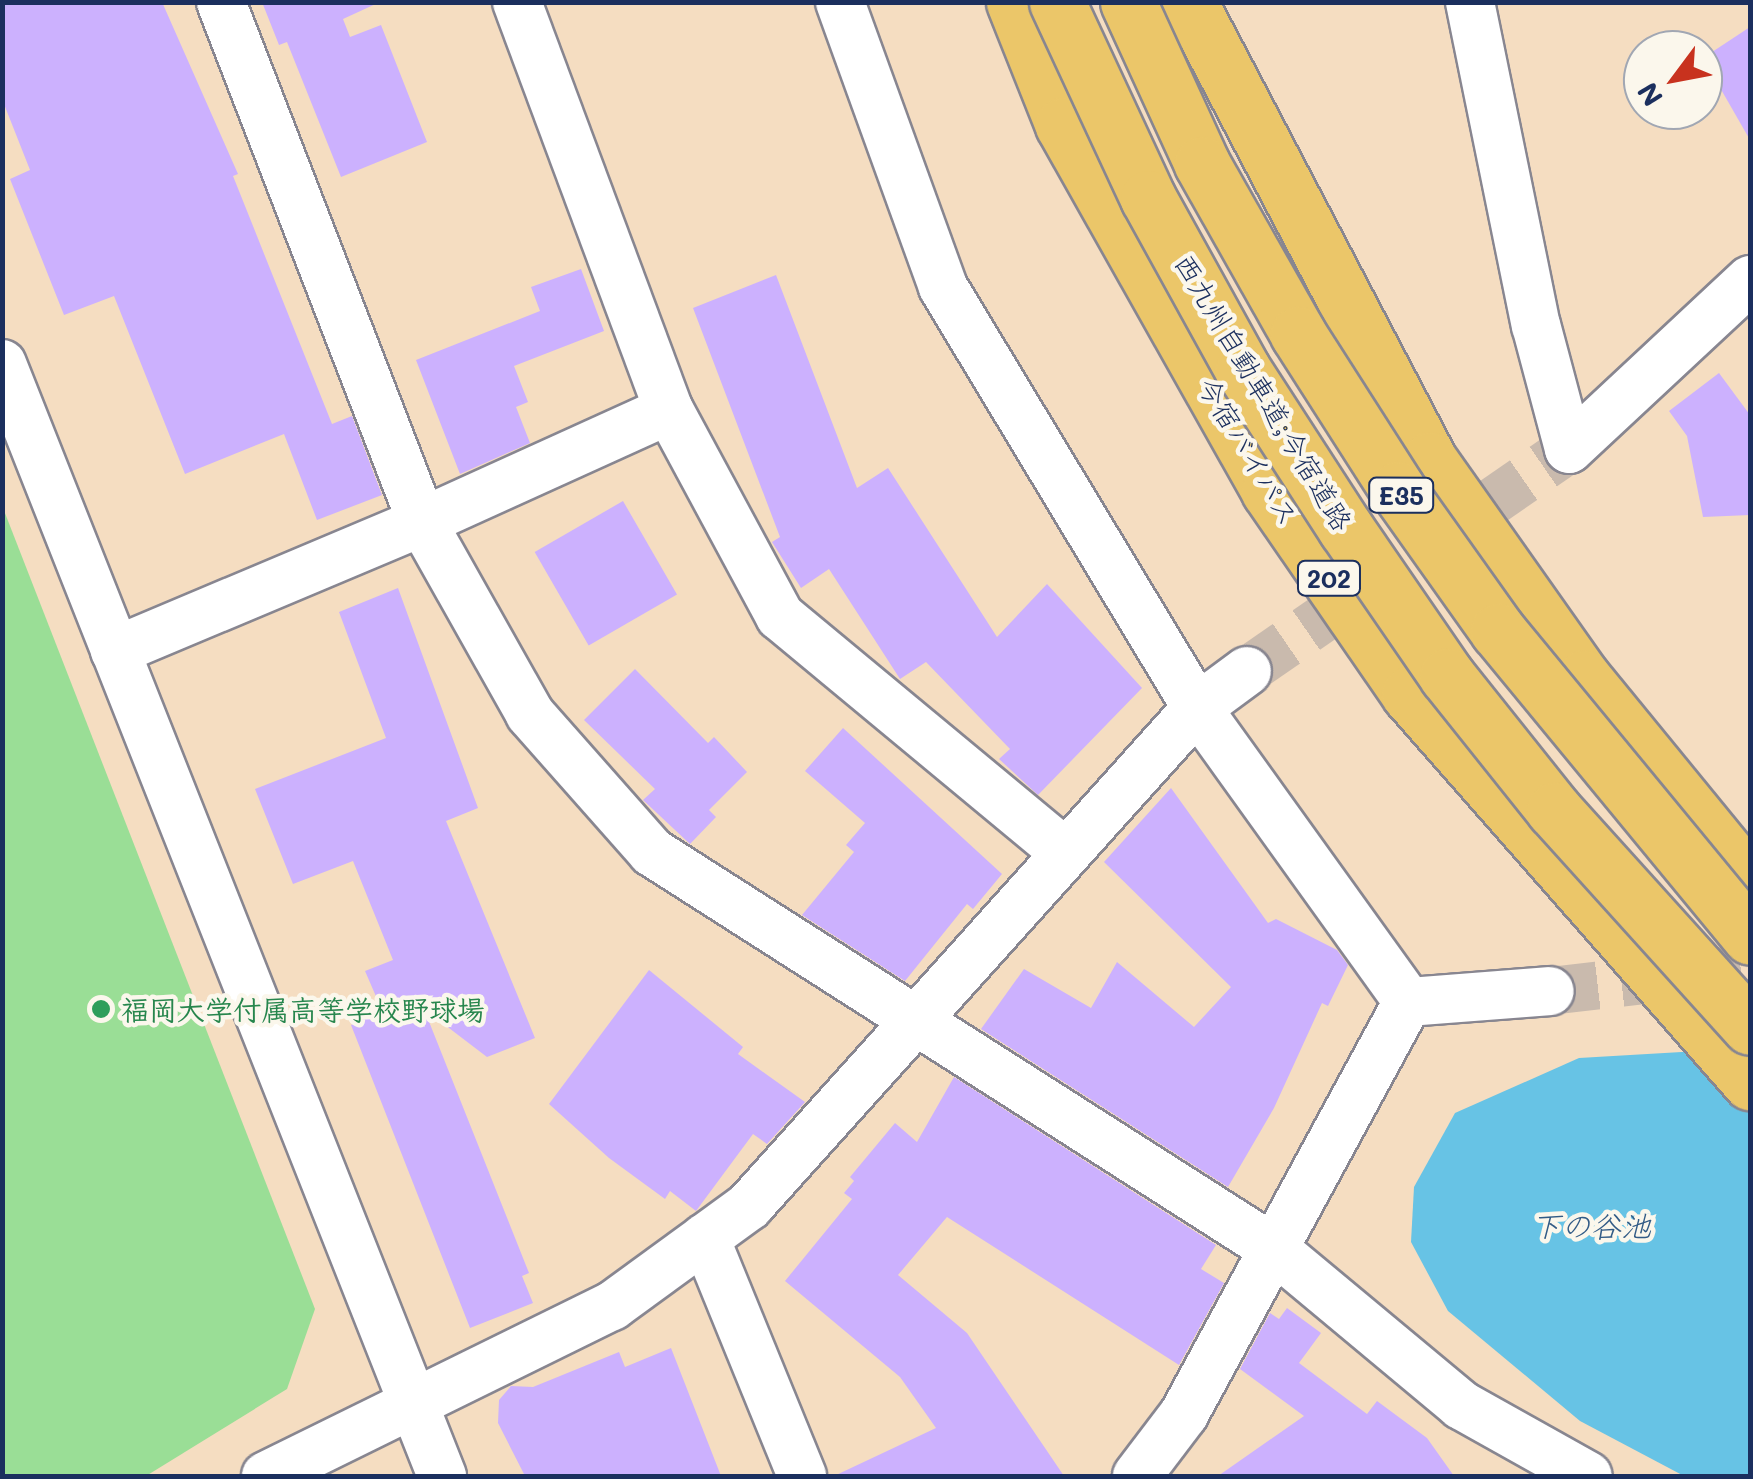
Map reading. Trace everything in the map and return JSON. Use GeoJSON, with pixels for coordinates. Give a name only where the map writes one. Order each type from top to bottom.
{"type":"FeatureCollection","features":[{"type":"Feature","properties":{"kind":"highway","name":"今宿バイパス"},"geometry":{"type":"LineString","coordinates":[[1014,2],[1063,124],[1269,491],[1409,694],[1750,1082]]}},
{"type":"Feature","properties":{"kind":"highway","name":"西九州自動車道;今宿道路"},"geometry":{"type":"LineString","coordinates":[[1057,2],[1148,198],[1243,370],[1346,529],[1447,676],[1554,810],[1750,1027]]}},
{"type":"Feature","properties":{"kind":"highway","name":"E35"},"geometry":{"type":"LineString","coordinates":[[1128,2],[1202,164],[1298,334],[1397,489],[1510,646],[1750,937]]}},
{"type":"Feature","properties":{"kind":"highway"},"geometry":{"type":"LineString","coordinates":[[1189,2],[1429,460],[1582,678],[1750,882]]}},
{"type":"Feature","properties":{"kind":"street"},"geometry":{"type":"LineString","coordinates":[[221,2],[422,522],[530,714],[652,852],[1274,1248],[1461,1405],[1588,1476]]}},
{"type":"Feature","properties":{"kind":"street"},"geometry":{"type":"LineString","coordinates":[[517,2],[669,410],[780,616],[1064,853]]}},
{"type":"Feature","properties":{"kind":"street"},"geometry":{"type":"LineString","coordinates":[[840,2],[943,287],[1197,708],[1408,1002]]}},
{"type":"Feature","properties":{"kind":"street"},"geometry":{"type":"LineString","coordinates":[[1470,2],[1536,325],[1569,449],[1750,280]]}},
{"type":"Feature","properties":{"kind":"street"},"geometry":{"type":"LineString","coordinates":[[2,364],[442,1476]]}},
{"type":"Feature","properties":{"kind":"street"},"geometry":{"type":"LineString","coordinates":[[115,651],[422,522],[669,410]]}},
{"type":"Feature","properties":{"kind":"street"},"geometry":{"type":"LineString","coordinates":[[266,1476],[612,1306],[749,1206],[1197,708],[1248,671]]}},
{"type":"Feature","properties":{"kind":"street"},"geometry":{"type":"LineString","coordinates":[[1408,1002],[1550,991]]}},
{"type":"Feature","properties":{"kind":"street"},"geometry":{"type":"LineString","coordinates":[[1137,1476],[1184,1414],[1408,1002]]}},
{"type":"Feature","properties":{"kind":"street"},"geometry":{"type":"LineString","coordinates":[[704,1238],[802,1476]]}},
{"type":"Feature","properties":{"kind":"green space","name":"福岡大学付属高等学校野球場"},"geometry":{"type":"Polygon","coordinates":[[[3,508],[315,1309],[287,1389],[146,1476],[3,1476],[3,508]]]}},
{"type":"Feature","properties":{"kind":"water","name":"下の谷池"},"geometry":{"type":"Polygon","coordinates":[[[1750,1048],[1750,1476],[1684,1476],[1580,1421],[1448,1311],[1411,1242],[1414,1187],[1455,1113],[1579,1058],[1750,1048]]]}},
{"type":"Feature","properties":{"kind":"building"},"geometry":{"type":"Polygon","coordinates":[[[2,2],[162,2],[238,174],[233,176],[332,424],[352,416],[382,495],[317,520],[284,434],[185,474],[114,296],[64,315],[10,179],[30,170],[2,99],[2,2]]]}},
{"type":"Feature","properties":{"kind":"building"},"geometry":{"type":"Polygon","coordinates":[[[262,2],[380,2],[343,19],[350,37],[381,25],[427,142],[341,177],[287,42],[279,45],[262,2]]]}},
{"type":"Feature","properties":{"kind":"building"},"geometry":{"type":"Polygon","coordinates":[[[1750,27],[1750,140],[1723,93],[1723,45],[1750,27]]]}},
{"type":"Feature","properties":{"kind":"building"},"geometry":{"type":"Polygon","coordinates":[[[581,269],[604,331],[514,366],[528,402],[516,407],[530,443],[460,474],[416,360],[540,311],[531,287],[581,269]]]}},
{"type":"Feature","properties":{"kind":"building"},"geometry":{"type":"Polygon","coordinates":[[[776,275],[857,488],[888,468],[997,637],[1047,584],[1142,688],[1038,795],[999,759],[1010,749],[926,662],[900,679],[829,569],[801,588],[772,542],[780,537],[693,308],[776,275]]]}},
{"type":"Feature","properties":{"kind":"building"},"geometry":{"type":"Polygon","coordinates":[[[1719,373],[1750,415],[1750,515],[1703,517],[1687,436],[1669,411],[1719,373]]]}},
{"type":"Feature","properties":{"kind":"building"},"geometry":{"type":"Polygon","coordinates":[[[623,501],[677,595],[589,646],[535,552],[623,501]]]}},
{"type":"Feature","properties":{"kind":"building"},"geometry":{"type":"Polygon","coordinates":[[[398,588],[478,808],[446,821],[535,1038],[487,1057],[424,1009],[529,1273],[522,1276],[533,1303],[470,1328],[351,1025],[362,1020],[358,1008],[378,1001],[365,971],[393,960],[353,861],[293,884],[255,789],[386,738],[339,612],[398,588]]]}},
{"type":"Feature","properties":{"kind":"building"},"geometry":{"type":"Polygon","coordinates":[[[635,669],[708,743],[714,737],[747,772],[709,810],[716,817],[690,844],[643,800],[655,789],[584,720],[635,669]]]}},
{"type":"Feature","properties":{"kind":"building"},"geometry":{"type":"Polygon","coordinates":[[[843,728],[1002,874],[973,909],[967,904],[905,981],[802,915],[854,852],[846,845],[865,823],[805,771],[843,728]]]}},
{"type":"Feature","properties":{"kind":"building"},"geometry":{"type":"Polygon","coordinates":[[[1171,788],[1268,923],[1276,919],[1337,950],[1348,965],[1328,1006],[1322,1003],[1274,1108],[1228,1187],[981,1029],[1024,969],[1091,1008],[1117,962],[1194,1027],[1231,987],[1104,862],[1171,788]]]}},
{"type":"Feature","properties":{"kind":"building"},"geometry":{"type":"Polygon","coordinates":[[[649,970],[743,1047],[738,1054],[805,1102],[767,1144],[753,1134],[696,1211],[670,1191],[665,1199],[609,1158],[549,1104],[649,970]]]}},
{"type":"Feature","properties":{"kind":"building"},"geometry":{"type":"Polygon","coordinates":[[[954,1077],[1216,1245],[1201,1269],[1224,1283],[1179,1365],[947,1217],[898,1275],[967,1333],[1064,1476],[834,1476],[936,1428],[900,1377],[785,1281],[852,1199],[844,1193],[854,1181],[850,1177],[895,1123],[917,1142],[954,1077]]]}},
{"type":"Feature","properties":{"kind":"building"},"geometry":{"type":"Polygon","coordinates":[[[1287,1308],[1321,1333],[1299,1363],[1367,1414],[1377,1401],[1427,1438],[1454,1476],[1218,1476],[1304,1416],[1240,1369],[1270,1313],[1279,1319],[1287,1308]]]}},
{"type":"Feature","properties":{"kind":"building"},"geometry":{"type":"Polygon","coordinates":[[[671,1348],[721,1476],[525,1476],[498,1423],[499,1400],[511,1386],[533,1387],[619,1352],[625,1367],[671,1348]]]}},
{"type":"Feature","properties":{"kind":"tunnel"},"geometry":{"type":"LineString","coordinates":[[1247,671],[1569,449]]}},
{"type":"Feature","properties":{"kind":"tunnel"},"geometry":{"type":"LineString","coordinates":[[1550,991],[1750,968]]}},
{"type":"Feature","properties":{"kind":"place","name":"福岡大学付属高等学校野球場"},"geometry":{"type":"Point","coordinates":[101,1009]}}]}
